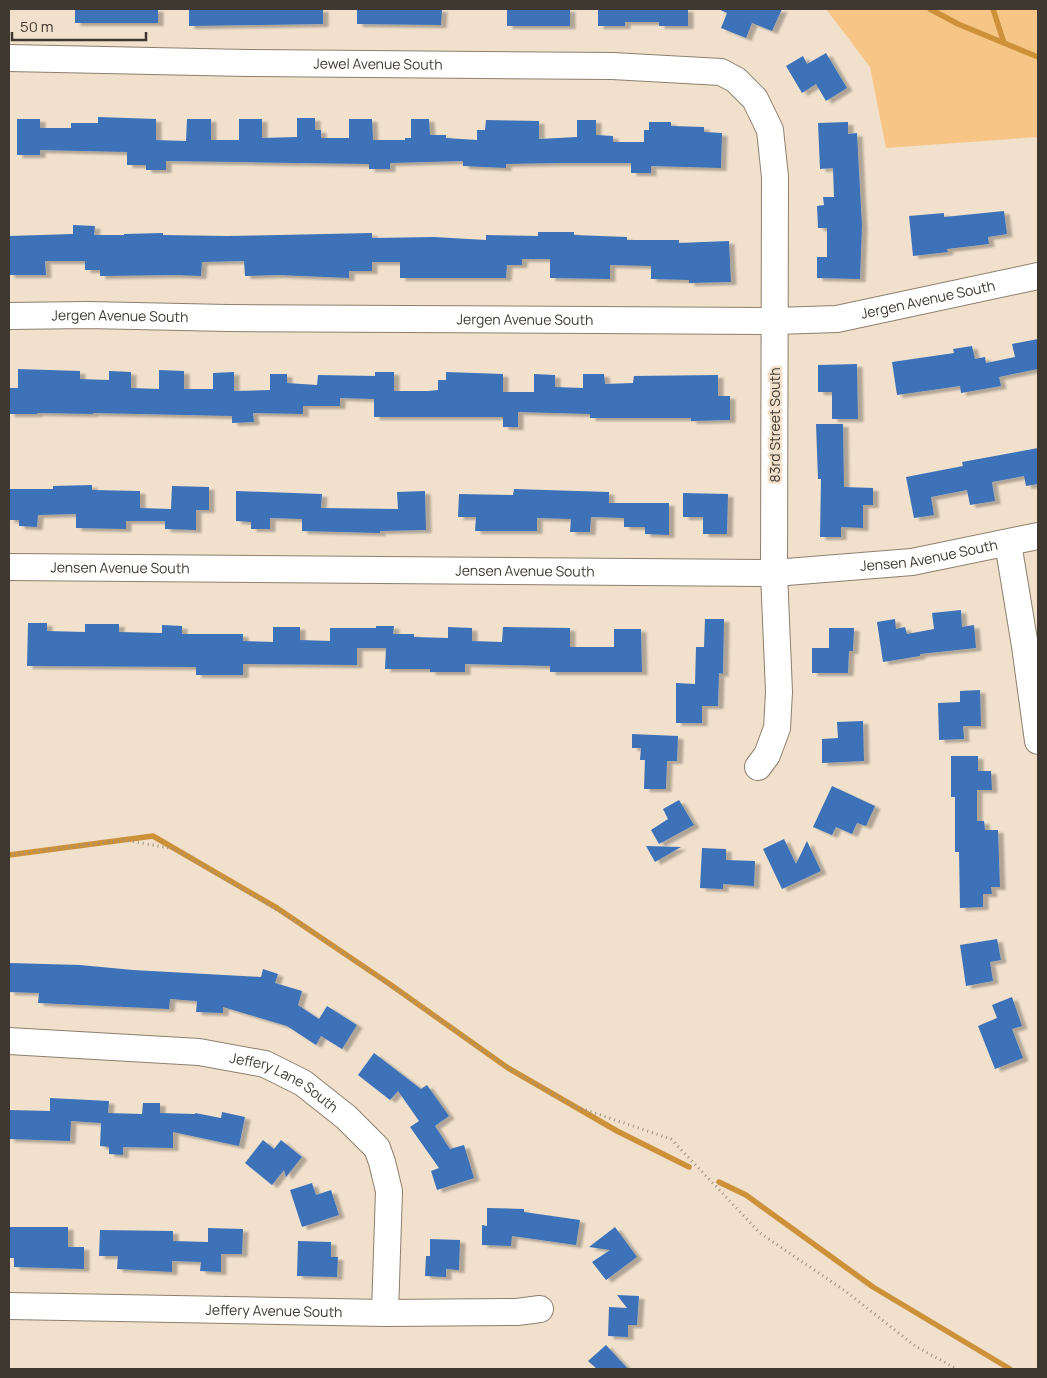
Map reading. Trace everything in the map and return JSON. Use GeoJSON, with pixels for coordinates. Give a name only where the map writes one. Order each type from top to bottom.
{"type":"FeatureCollection","features":[{"type":"Feature","properties":{"kind":"street","name":"Jewel Avenue South"},"geometry":{"type":"LineString","coordinates":[[9,58],[257,63],[612,66],[721,72],[736,80],[742,87]]}},
{"type":"Feature","properties":{"kind":"street","name":"83rd Street South"},"geometry":{"type":"LineString","coordinates":[[742,87],[755,99],[770,130],[775,177],[774,573],[779,692],[777,728],[767,755],[758,767]]}},
{"type":"Feature","properties":{"kind":"street","name":"Jergen Avenue South"},"geometry":{"type":"LineString","coordinates":[[9,316],[837,320],[1038,276]]}},
{"type":"Feature","properties":{"kind":"street","name":"Jensen Avenue South"},"geometry":{"type":"LineString","coordinates":[[9,567],[774,573],[912,562],[1008,544],[1038,536]]}},
{"type":"Feature","properties":{"kind":"street"},"geometry":{"type":"LineString","coordinates":[[1008,544],[1038,741]]}},
{"type":"Feature","properties":{"kind":"street","name":"Jeffery Lane South"},"geometry":{"type":"LineString","coordinates":[[9,1041],[199,1052],[266,1064],[303,1083],[346,1117],[377,1148],[382,1162],[389,1191],[385,1313]]}},
{"type":"Feature","properties":{"kind":"street","name":"Jeffery Avenue South"},"geometry":{"type":"LineString","coordinates":[[9,1306],[385,1313],[517,1312],[540,1309]]}},
{"type":"Feature","properties":{"kind":"path"},"geometry":{"type":"LineString","coordinates":[[9,856],[124,840],[175,849],[302,925],[516,1073],[574,1106],[671,1139],[760,1233],[848,1293],[915,1346],[957,1369]]}},
{"type":"Feature","properties":{"kind":"shaded area"},"geometry":{"type":"Polygon","coordinates":[[[826,9],[1038,9],[1038,137],[886,148],[870,67],[826,9]]]}},
{"type":"Feature","properties":{"kind":"building"},"geometry":{"type":"Polygon","coordinates":[[[75,9],[158,9],[158,23],[75,23],[75,9]]]}},
{"type":"Feature","properties":{"kind":"building"},"geometry":{"type":"Polygon","coordinates":[[[189,9],[323,9],[323,24],[189,26],[189,9]]]}},
{"type":"Feature","properties":{"kind":"building"},"geometry":{"type":"Polygon","coordinates":[[[357,9],[442,9],[441,25],[357,24],[357,9]]]}},
{"type":"Feature","properties":{"kind":"building"},"geometry":{"type":"Polygon","coordinates":[[[507,9],[570,9],[570,26],[507,26],[507,9]]]}},
{"type":"Feature","properties":{"kind":"building"},"geometry":{"type":"Polygon","coordinates":[[[598,9],[688,9],[688,26],[659,26],[659,22],[625,22],[625,26],[598,26],[598,9]]]}},
{"type":"Feature","properties":{"kind":"building"},"geometry":{"type":"Polygon","coordinates":[[[718,9],[782,9],[772,31],[752,23],[746,38],[721,28],[727,13],[718,9]]]}},
{"type":"Feature","properties":{"kind":"building"},"geometry":{"type":"Polygon","coordinates":[[[826,53],[847,88],[826,101],[816,84],[802,93],[786,66],[803,56],[807,64],[826,53]]]}},
{"type":"Feature","properties":{"kind":"building"},"geometry":{"type":"Polygon","coordinates":[[[98,117],[156,119],[156,140],[186,141],[187,119],[211,119],[211,140],[239,140],[239,119],[262,119],[262,138],[297,137],[297,118],[315,118],[315,130],[321,130],[321,138],[349,138],[349,119],[372,119],[373,140],[405,140],[405,138],[411,138],[411,119],[429,119],[430,135],[446,135],[446,138],[477,140],[477,130],[485,130],[486,120],[539,121],[539,139],[577,137],[577,120],[596,120],[596,135],[613,136],[613,142],[644,142],[644,130],[649,130],[649,122],[671,122],[671,126],[704,127],[704,132],[722,133],[721,168],[651,166],[651,173],[631,173],[631,163],[506,164],[506,168],[463,166],[463,161],[390,163],[390,169],[369,169],[369,164],[166,161],[166,170],[146,170],[146,165],[127,165],[127,152],[40,150],[40,155],[17,155],[17,119],[40,119],[40,128],[71,128],[71,123],[98,123],[98,117]]]}},
{"type":"Feature","properties":{"kind":"building"},"geometry":{"type":"Polygon","coordinates":[[[848,122],[848,134],[857,133],[862,226],[860,279],[817,278],[817,257],[827,257],[827,228],[818,228],[817,206],[824,205],[823,197],[834,197],[833,168],[820,169],[818,123],[848,122]]]}},
{"type":"Feature","properties":{"kind":"building"},"geometry":{"type":"Polygon","coordinates":[[[1004,211],[1007,234],[988,237],[989,244],[947,249],[948,252],[913,256],[909,216],[944,213],[944,217],[1004,211]]]}},
{"type":"Feature","properties":{"kind":"building"},"geometry":{"type":"Polygon","coordinates":[[[73,225],[95,226],[94,235],[163,233],[163,235],[227,236],[372,233],[372,238],[434,237],[486,240],[486,235],[538,236],[538,232],[574,232],[574,235],[627,237],[627,240],[679,240],[679,243],[729,241],[731,282],[689,283],[689,280],[651,279],[651,266],[610,265],[610,279],[550,278],[550,259],[522,259],[522,265],[507,265],[506,278],[400,278],[400,262],[372,262],[372,271],[349,271],[349,278],[278,275],[245,276],[244,261],[202,262],[201,276],[100,276],[100,270],[85,270],[85,261],[45,261],[46,275],[9,275],[9,236],[73,234],[73,225]]]}},
{"type":"Feature","properties":{"kind":"building"},"geometry":{"type":"Polygon","coordinates":[[[1038,339],[1038,369],[999,377],[1001,386],[961,393],[960,386],[897,395],[892,362],[954,353],[953,349],[972,346],[975,359],[985,357],[986,363],[1015,357],[1012,344],[1038,339]]]}},
{"type":"Feature","properties":{"kind":"building"},"geometry":{"type":"Polygon","coordinates":[[[857,364],[858,419],[832,419],[832,392],[818,392],[818,365],[857,364]]]}},
{"type":"Feature","properties":{"kind":"building"},"geometry":{"type":"Polygon","coordinates":[[[18,369],[80,371],[80,379],[109,380],[109,371],[131,372],[131,388],[159,389],[159,370],[184,371],[184,389],[213,389],[213,373],[234,372],[234,391],[270,390],[270,374],[287,374],[287,383],[317,385],[318,375],[375,376],[375,372],[394,372],[394,391],[428,391],[438,390],[438,380],[446,380],[446,372],[503,374],[503,392],[534,392],[534,374],[555,375],[555,387],[583,388],[583,374],[604,374],[605,384],[633,383],[634,376],[718,375],[718,396],[730,396],[730,420],[691,421],[691,418],[590,418],[590,414],[518,412],[518,427],[503,427],[503,417],[374,417],[374,399],[340,398],[340,406],[303,406],[303,414],[253,413],[254,422],[232,423],[232,416],[93,413],[9,414],[9,388],[18,388],[18,369]]]}},
{"type":"Feature","properties":{"kind":"building"},"geometry":{"type":"Polygon","coordinates":[[[816,424],[843,424],[844,487],[873,488],[873,505],[863,505],[863,528],[841,527],[841,537],[820,537],[821,479],[818,479],[816,424]]]}},
{"type":"Feature","properties":{"kind":"building"},"geometry":{"type":"Polygon","coordinates":[[[1038,448],[1038,484],[1026,486],[1024,476],[992,482],[995,501],[970,505],[967,490],[931,497],[934,515],[914,518],[906,477],[963,466],[962,462],[1038,448]]]}},
{"type":"Feature","properties":{"kind":"building"},"geometry":{"type":"Polygon","coordinates":[[[92,485],[92,490],[140,491],[140,508],[171,509],[172,486],[209,487],[209,510],[196,510],[196,530],[165,529],[165,521],[126,521],[126,529],[76,528],[76,514],[38,515],[37,527],[19,526],[19,520],[9,520],[9,489],[53,489],[53,486],[92,485]]]}},
{"type":"Feature","properties":{"kind":"building"},"geometry":{"type":"Polygon","coordinates":[[[514,489],[609,492],[609,503],[669,503],[669,535],[645,534],[645,527],[624,527],[624,518],[591,517],[590,532],[570,532],[571,519],[537,518],[537,531],[475,531],[476,517],[458,517],[459,494],[513,495],[514,489]]]}},
{"type":"Feature","properties":{"kind":"building"},"geometry":{"type":"Polygon","coordinates":[[[236,491],[322,494],[321,508],[398,509],[397,492],[425,491],[426,530],[380,531],[380,533],[302,531],[302,519],[270,518],[270,529],[251,529],[251,522],[236,521],[236,491]]]}},
{"type":"Feature","properties":{"kind":"building"},"geometry":{"type":"Polygon","coordinates":[[[683,493],[728,494],[727,534],[703,534],[703,517],[683,517],[683,493]]]}},
{"type":"Feature","properties":{"kind":"building"},"geometry":{"type":"Polygon","coordinates":[[[961,610],[962,627],[974,625],[976,648],[920,654],[920,656],[883,662],[877,622],[895,619],[896,629],[905,627],[907,634],[934,629],[932,613],[961,610]]]}},
{"type":"Feature","properties":{"kind":"building"},"geometry":{"type":"Polygon","coordinates":[[[705,619],[724,619],[723,674],[719,673],[718,706],[702,706],[702,723],[676,723],[676,683],[695,684],[696,647],[704,647],[705,619]]]}},
{"type":"Feature","properties":{"kind":"building"},"geometry":{"type":"Polygon","coordinates":[[[28,623],[47,623],[47,631],[85,632],[85,624],[119,624],[119,632],[162,633],[162,625],[182,626],[182,634],[243,634],[243,641],[273,642],[273,627],[300,627],[300,640],[330,641],[330,628],[394,626],[393,634],[414,634],[414,637],[448,638],[448,627],[472,628],[472,641],[502,642],[503,627],[570,628],[570,647],[614,647],[614,629],[641,629],[642,672],[550,672],[550,666],[465,664],[465,672],[430,672],[430,669],[385,669],[386,648],[357,648],[357,665],[243,664],[243,675],[196,675],[196,667],[27,666],[28,623]]]}},
{"type":"Feature","properties":{"kind":"building"},"geometry":{"type":"Polygon","coordinates":[[[829,628],[854,628],[853,651],[849,651],[848,673],[812,673],[812,648],[829,648],[829,628]]]}},
{"type":"Feature","properties":{"kind":"building"},"geometry":{"type":"Polygon","coordinates":[[[980,690],[981,726],[963,726],[964,739],[939,740],[938,703],[960,702],[960,691],[980,690]]]}},
{"type":"Feature","properties":{"kind":"building"},"geometry":{"type":"Polygon","coordinates":[[[863,721],[864,761],[822,763],[822,739],[838,738],[837,722],[863,721]]]}},
{"type":"Feature","properties":{"kind":"building"},"geometry":{"type":"Polygon","coordinates":[[[632,734],[678,736],[677,761],[667,761],[666,789],[644,789],[645,760],[640,760],[641,748],[632,748],[632,734]]]}},
{"type":"Feature","properties":{"kind":"building"},"geometry":{"type":"Polygon","coordinates":[[[951,756],[978,756],[978,771],[991,771],[992,790],[977,790],[977,821],[984,821],[985,830],[998,830],[1000,887],[991,887],[992,894],[983,894],[983,907],[960,908],[959,852],[955,852],[955,797],[951,797],[951,756]]]}},
{"type":"Feature","properties":{"kind":"building"},"geometry":{"type":"Polygon","coordinates":[[[832,786],[875,806],[866,826],[857,823],[852,834],[836,827],[832,835],[813,827],[832,786]]]}},
{"type":"Feature","properties":{"kind":"building"},"geometry":{"type":"Polygon","coordinates":[[[679,800],[694,825],[659,844],[651,830],[668,819],[663,809],[679,800]]]}},
{"type":"Feature","properties":{"kind":"building"},"geometry":{"type":"Polygon","coordinates":[[[784,839],[796,864],[807,841],[821,871],[782,889],[763,849],[784,839]]]}},
{"type":"Feature","properties":{"kind":"building"},"geometry":{"type":"Polygon","coordinates":[[[646,846],[681,847],[655,862],[646,846]]]}},
{"type":"Feature","properties":{"kind":"building"},"geometry":{"type":"Polygon","coordinates":[[[702,848],[726,849],[726,860],[755,861],[754,886],[723,884],[723,889],[700,888],[702,848]]]}},
{"type":"Feature","properties":{"kind":"building"},"geometry":{"type":"Polygon","coordinates":[[[997,939],[1001,960],[990,962],[993,981],[966,986],[960,945],[997,939]]]}},
{"type":"Feature","properties":{"kind":"building"},"geometry":{"type":"Polygon","coordinates":[[[9,963],[80,965],[261,977],[263,969],[278,974],[275,983],[302,991],[298,1005],[319,1019],[327,1006],[357,1025],[342,1049],[321,1036],[316,1045],[287,1026],[223,1007],[223,1013],[196,1012],[197,1001],[170,999],[169,1009],[38,1003],[39,993],[9,992],[9,963]]]}},
{"type":"Feature","properties":{"kind":"building"},"geometry":{"type":"Polygon","coordinates":[[[1012,997],[1022,1026],[1012,1029],[1023,1058],[995,1069],[978,1026],[997,1018],[992,1005],[1012,997]]]}},
{"type":"Feature","properties":{"kind":"building"},"geometry":{"type":"Polygon","coordinates":[[[374,1053],[421,1089],[427,1085],[449,1116],[435,1126],[450,1149],[464,1145],[474,1178],[437,1190],[431,1171],[439,1168],[410,1127],[419,1121],[398,1091],[390,1100],[358,1075],[374,1053]]]}},
{"type":"Feature","properties":{"kind":"building"},"geometry":{"type":"Polygon","coordinates":[[[50,1098],[109,1101],[108,1113],[142,1114],[143,1103],[160,1103],[160,1113],[195,1113],[221,1118],[222,1112],[245,1117],[239,1146],[173,1132],[173,1148],[123,1147],[123,1155],[109,1154],[109,1147],[100,1146],[101,1123],[71,1121],[70,1141],[9,1139],[9,1110],[50,1111],[50,1098]]]}},
{"type":"Feature","properties":{"kind":"building"},"geometry":{"type":"Polygon","coordinates":[[[263,1140],[274,1149],[281,1140],[302,1157],[286,1177],[284,1170],[272,1185],[245,1163],[263,1140]]]}},
{"type":"Feature","properties":{"kind":"building"},"geometry":{"type":"Polygon","coordinates":[[[312,1183],[316,1195],[331,1190],[339,1215],[302,1227],[290,1190],[312,1183]]]}},
{"type":"Feature","properties":{"kind":"building"},"geometry":{"type":"Polygon","coordinates":[[[487,1208],[524,1209],[524,1212],[580,1220],[576,1245],[512,1236],[511,1246],[482,1245],[482,1225],[487,1226],[487,1208]]]}},
{"type":"Feature","properties":{"kind":"building"},"geometry":{"type":"Polygon","coordinates":[[[9,1227],[68,1227],[68,1247],[84,1247],[84,1269],[14,1267],[14,1258],[9,1258],[9,1227]]]}},
{"type":"Feature","properties":{"kind":"building"},"geometry":{"type":"Polygon","coordinates":[[[615,1227],[637,1257],[606,1280],[592,1262],[610,1250],[589,1247],[615,1227]]]}},
{"type":"Feature","properties":{"kind":"building"},"geometry":{"type":"Polygon","coordinates":[[[208,1228],[243,1229],[242,1254],[221,1254],[221,1272],[200,1271],[201,1262],[172,1261],[172,1272],[117,1269],[118,1256],[99,1256],[100,1230],[173,1231],[173,1241],[208,1242],[208,1228]]]}},
{"type":"Feature","properties":{"kind":"building"},"geometry":{"type":"Polygon","coordinates":[[[430,1239],[460,1240],[459,1270],[446,1269],[446,1277],[425,1276],[426,1256],[430,1256],[430,1239]]]}},
{"type":"Feature","properties":{"kind":"building"},"geometry":{"type":"Polygon","coordinates":[[[298,1241],[331,1242],[331,1257],[338,1257],[337,1277],[297,1276],[298,1241]]]}},
{"type":"Feature","properties":{"kind":"building"},"geometry":{"type":"Polygon","coordinates":[[[617,1295],[639,1296],[637,1325],[628,1325],[628,1337],[608,1336],[609,1307],[627,1308],[617,1295]]]}},
{"type":"Feature","properties":{"kind":"building"},"geometry":{"type":"Polygon","coordinates":[[[606,1345],[628,1369],[597,1369],[588,1361],[606,1345]]]}},
{"type":"Feature","properties":{"kind":"waterway"},"geometry":{"type":"LineString","coordinates":[[930,9],[958,24],[1038,57]]}},
{"type":"Feature","properties":{"kind":"waterway"},"geometry":{"type":"LineString","coordinates":[[993,9],[1004,43]]}},
{"type":"Feature","properties":{"kind":"waterway"},"geometry":{"type":"LineString","coordinates":[[9,855],[153,836],[277,908],[391,985],[508,1068],[617,1131],[689,1167]]}},
{"type":"Feature","properties":{"kind":"waterway"},"geometry":{"type":"LineString","coordinates":[[719,1182],[746,1195],[873,1287],[1010,1369]]}}]}
